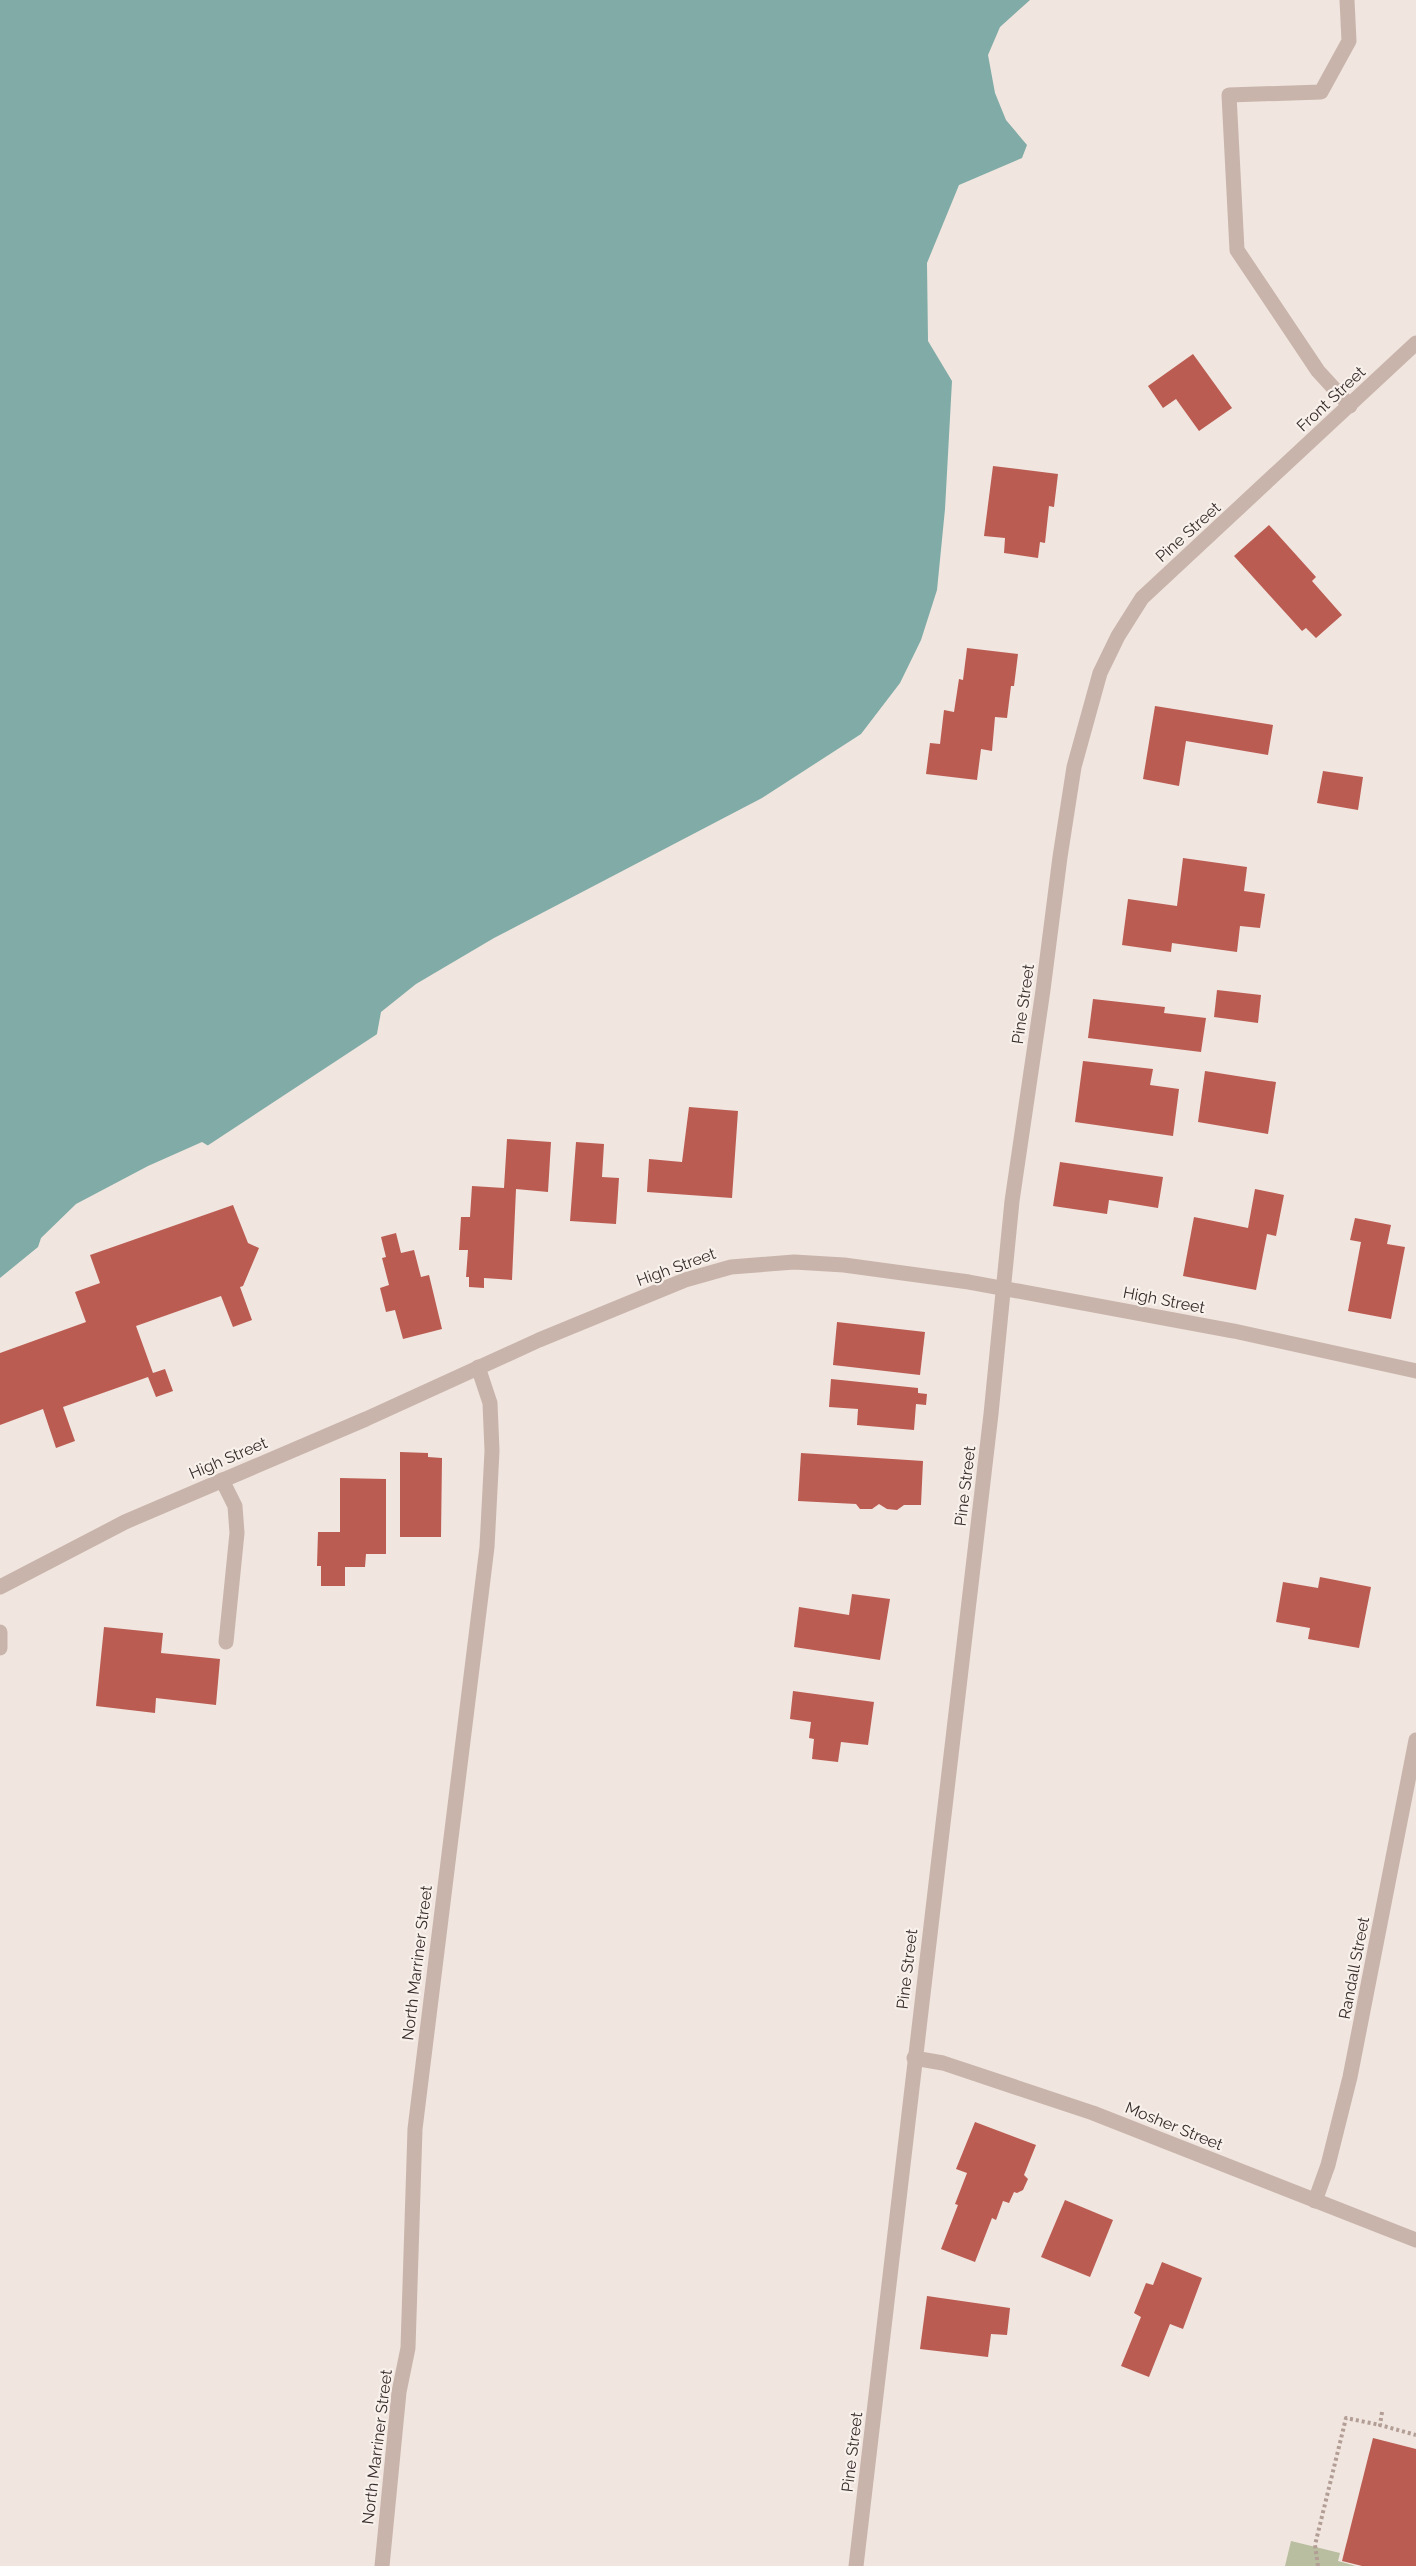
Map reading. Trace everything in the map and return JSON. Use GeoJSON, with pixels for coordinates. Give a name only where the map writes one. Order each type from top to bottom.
{"type":"FeatureCollection","features":[{"type":"Feature","properties":{"kind":"street"},"geometry":{"type":"LineString","coordinates":[[1347,0],[1349,41],[1321,92],[1229,95],[1237,250],[1318,371],[1350,406]]}},
{"type":"Feature","properties":{"kind":"street","name":"Front Street"},"geometry":{"type":"LineString","coordinates":[[1271,481],[1416,344]]}},
{"type":"Feature","properties":{"kind":"street","name":"Pine Street"},"geometry":{"type":"LineString","coordinates":[[856,2566],[914,2058],[986,1462],[1012,1202],[1074,766],[1100,672],[1118,636],[1142,598],[1271,481]]}},
{"type":"Feature","properties":{"kind":"street","name":"High Street"},"geometry":{"type":"LineString","coordinates":[[0,1587],[125,1522],[366,1419],[478,1367],[686,1280],[731,1267],[794,1262],[844,1265],[1003,1288],[1234,1331],[1416,1371]]}},
{"type":"Feature","properties":{"kind":"street","name":"North Marriner Street"},"geometry":{"type":"LineString","coordinates":[[382,2566],[399,2392],[408,2348],[415,2128],[487,1547],[492,1451],[490,1403],[478,1367]]}},
{"type":"Feature","properties":{"kind":"street"},"geometry":{"type":"LineString","coordinates":[[222,1480],[234,1506],[237,1533],[226,1642]]}},
{"type":"Feature","properties":{"kind":"street"},"geometry":{"type":"LineString","coordinates":[[0,1632],[0,1648]]}},
{"type":"Feature","properties":{"kind":"street","name":"Randall Street"},"geometry":{"type":"LineString","coordinates":[[1315,2201],[1328,2165],[1353,2065],[1416,1740]]}},
{"type":"Feature","properties":{"kind":"street","name":"Mosher Street"},"geometry":{"type":"LineString","coordinates":[[914,2058],[944,2063],[1093,2113],[1416,2240]]}},
{"type":"Feature","properties":{"kind":"path"},"geometry":{"type":"LineString","coordinates":[[1380,2425],[1383,2412]]}},
{"type":"Feature","properties":{"kind":"path"},"geometry":{"type":"LineString","coordinates":[[1318,2566],[1315,2545],[1346,2418],[1416,2435]]}},
{"type":"Feature","properties":{"kind":"green space"},"geometry":{"type":"Polygon","coordinates":[[[1291,2541],[1340,2553],[1338,2561],[1356,2566],[1285,2566],[1291,2541]]]}},
{"type":"Feature","properties":{"kind":"water"},"geometry":{"type":"Polygon","coordinates":[[[0,0],[1090,0],[1038,46],[1020,83],[1042,127],[993,209],[967,240],[944,620],[879,738],[587,896],[67,1238],[0,1285],[0,0]]]}},
{"type":"Feature","properties":{"kind":"pier"},"geometry":{"type":"Polygon","coordinates":[[[1030,0],[1093,0],[1041,48],[1023,83],[1045,127],[1037,188],[995,211],[970,241],[972,372],[947,620],[929,680],[880,740],[728,834],[588,899],[376,1039],[381,1012],[416,984],[494,938],[762,798],[861,734],[900,683],[921,640],[937,590],[945,509],[952,381],[928,341],[927,263],[959,185],[1022,158],[1027,145],[1006,120],[995,93],[988,55],[1000,27],[1030,0]]]}},
{"type":"Feature","properties":{"kind":"pier"},"geometry":{"type":"Polygon","coordinates":[[[202,1142],[212,1148],[69,1240],[0,1288],[0,1278],[38,1247],[41,1238],[76,1204],[148,1166],[202,1142]]]}},
{"type":"Feature","properties":{"kind":"building"},"geometry":{"type":"Polygon","coordinates":[[[1193,354],[1232,408],[1199,431],[1176,399],[1163,408],[1148,386],[1193,354]]]}},
{"type":"Feature","properties":{"kind":"building"},"geometry":{"type":"Polygon","coordinates":[[[993,466],[1058,474],[1054,507],[1049,506],[1045,543],[1040,542],[1038,558],[1004,553],[1005,538],[984,536],[993,466]]]}},
{"type":"Feature","properties":{"kind":"building"},"geometry":{"type":"Polygon","coordinates":[[[1269,525],[1316,577],[1312,581],[1342,615],[1316,638],[1306,628],[1302,631],[1234,556],[1269,525]]]}},
{"type":"Feature","properties":{"kind":"building"},"geometry":{"type":"Polygon","coordinates":[[[967,648],[1018,654],[1007,718],[995,717],[992,751],[981,749],[977,780],[926,774],[930,743],[940,744],[944,710],[954,712],[959,679],[963,680],[967,648]]]}},
{"type":"Feature","properties":{"kind":"building"},"geometry":{"type":"Polygon","coordinates":[[[1155,706],[1273,725],[1268,755],[1186,741],[1179,786],[1143,779],[1155,706]]]}},
{"type":"Feature","properties":{"kind":"building"},"geometry":{"type":"Polygon","coordinates":[[[1323,771],[1363,777],[1358,810],[1317,803],[1323,771]]]}},
{"type":"Feature","properties":{"kind":"building"},"geometry":{"type":"Polygon","coordinates":[[[1183,858],[1247,867],[1244,891],[1265,894],[1260,928],[1240,926],[1237,952],[1172,943],[1171,952],[1122,945],[1128,899],[1177,906],[1183,858]]]}},
{"type":"Feature","properties":{"kind":"building"},"geometry":{"type":"Polygon","coordinates":[[[1217,990],[1261,995],[1258,1023],[1214,1017],[1217,990]]]}},
{"type":"Feature","properties":{"kind":"building"},"geometry":{"type":"Polygon","coordinates":[[[1093,999],[1165,1007],[1164,1013],[1206,1018],[1201,1052],[1088,1038],[1093,999]]]}},
{"type":"Feature","properties":{"kind":"building"},"geometry":{"type":"Polygon","coordinates":[[[1083,1061],[1153,1069],[1150,1085],[1179,1089],[1173,1136],[1075,1122],[1083,1061]]]}},
{"type":"Feature","properties":{"kind":"building"},"geometry":{"type":"Polygon","coordinates":[[[1205,1071],[1276,1082],[1268,1134],[1198,1122],[1205,1071]]]}},
{"type":"Feature","properties":{"kind":"building"},"geometry":{"type":"Polygon","coordinates":[[[689,1107],[738,1111],[732,1198],[647,1192],[649,1159],[682,1162],[689,1107]]]}},
{"type":"Feature","properties":{"kind":"building"},"geometry":{"type":"Polygon","coordinates":[[[507,1139],[551,1142],[548,1192],[516,1189],[512,1280],[484,1278],[484,1288],[469,1287],[469,1277],[466,1277],[468,1250],[459,1250],[461,1217],[470,1217],[472,1186],[504,1188],[507,1139]]]}},
{"type":"Feature","properties":{"kind":"building"},"geometry":{"type":"Polygon","coordinates":[[[576,1142],[604,1144],[602,1177],[619,1178],[616,1224],[570,1221],[576,1142]]]}},
{"type":"Feature","properties":{"kind":"building"},"geometry":{"type":"Polygon","coordinates":[[[1060,1162],[1163,1177],[1158,1208],[1109,1200],[1107,1214],[1053,1206],[1060,1162]]]}},
{"type":"Feature","properties":{"kind":"building"},"geometry":{"type":"Polygon","coordinates":[[[1255,1189],[1284,1195],[1276,1236],[1267,1234],[1256,1290],[1183,1276],[1194,1217],[1248,1228],[1255,1189]]]}},
{"type":"Feature","properties":{"kind":"building"},"geometry":{"type":"Polygon","coordinates":[[[233,1205],[248,1243],[259,1248],[243,1286],[240,1287],[252,1320],[233,1327],[221,1296],[136,1326],[153,1373],[165,1369],[173,1391],[156,1397],[148,1377],[63,1407],[75,1441],[56,1448],[43,1409],[0,1425],[0,1353],[86,1322],[75,1292],[100,1283],[90,1255],[233,1205]]]}},
{"type":"Feature","properties":{"kind":"building"},"geometry":{"type":"Polygon","coordinates":[[[1355,1218],[1391,1225],[1387,1244],[1405,1247],[1391,1319],[1348,1311],[1361,1242],[1350,1240],[1355,1218]]]}},
{"type":"Feature","properties":{"kind":"building"},"geometry":{"type":"Polygon","coordinates":[[[396,1233],[401,1253],[414,1250],[421,1277],[429,1275],[442,1329],[403,1339],[395,1310],[386,1312],[380,1288],[389,1285],[382,1258],[386,1257],[381,1237],[396,1233]]]}},
{"type":"Feature","properties":{"kind":"building"},"geometry":{"type":"Polygon","coordinates":[[[837,1322],[925,1332],[920,1375],[833,1365],[837,1322]]]}},
{"type":"Feature","properties":{"kind":"building"},"geometry":{"type":"Polygon","coordinates":[[[831,1379],[918,1388],[918,1393],[927,1394],[926,1405],[916,1404],[914,1430],[857,1425],[858,1409],[829,1407],[831,1379]]]}},
{"type":"Feature","properties":{"kind":"building"},"geometry":{"type":"Polygon","coordinates":[[[400,1452],[428,1453],[428,1457],[442,1458],[441,1537],[400,1537],[400,1452]]]}},
{"type":"Feature","properties":{"kind":"building"},"geometry":{"type":"Polygon","coordinates":[[[801,1453],[923,1461],[921,1505],[904,1505],[897,1510],[887,1509],[879,1504],[872,1509],[860,1509],[856,1504],[798,1501],[801,1453]]]}},
{"type":"Feature","properties":{"kind":"building"},"geometry":{"type":"Polygon","coordinates":[[[340,1478],[386,1479],[386,1554],[366,1554],[365,1567],[345,1567],[345,1586],[321,1586],[321,1566],[317,1566],[318,1532],[340,1532],[340,1478]]]}},
{"type":"Feature","properties":{"kind":"building"},"geometry":{"type":"Polygon","coordinates":[[[1320,1577],[1371,1587],[1359,1648],[1308,1639],[1310,1628],[1276,1622],[1283,1582],[1318,1588],[1320,1577]]]}},
{"type":"Feature","properties":{"kind":"building"},"geometry":{"type":"Polygon","coordinates":[[[852,1594],[890,1599],[880,1660],[794,1647],[799,1607],[849,1615],[852,1594]]]}},
{"type":"Feature","properties":{"kind":"building"},"geometry":{"type":"Polygon","coordinates":[[[104,1627],[163,1633],[161,1653],[220,1659],[216,1705],[156,1698],[155,1713],[96,1706],[104,1627]]]}},
{"type":"Feature","properties":{"kind":"building"},"geometry":{"type":"Polygon","coordinates":[[[793,1691],[874,1702],[868,1745],[841,1742],[838,1762],[812,1759],[814,1739],[809,1738],[811,1722],[790,1719],[793,1691]]]}},
{"type":"Feature","properties":{"kind":"building"},"geometry":{"type":"Polygon","coordinates":[[[975,2122],[1036,2145],[1024,2175],[1028,2179],[1023,2190],[1014,2192],[1009,2203],[1003,2201],[996,2220],[992,2218],[975,2262],[941,2249],[958,2205],[955,2204],[967,2173],[956,2169],[975,2122]]]}},
{"type":"Feature","properties":{"kind":"building"},"geometry":{"type":"Polygon","coordinates":[[[1065,2200],[1113,2220],[1090,2277],[1041,2257],[1065,2200]]]}},
{"type":"Feature","properties":{"kind":"building"},"geometry":{"type":"Polygon","coordinates":[[[1162,2262],[1202,2278],[1183,2329],[1170,2324],[1149,2377],[1121,2366],[1141,2317],[1134,2313],[1146,2283],[1153,2285],[1162,2262]]]}},
{"type":"Feature","properties":{"kind":"building"},"geometry":{"type":"Polygon","coordinates":[[[927,2296],[1010,2308],[1007,2335],[991,2334],[988,2357],[920,2349],[927,2296]]]}},
{"type":"Feature","properties":{"kind":"building"},"geometry":{"type":"Polygon","coordinates":[[[1373,2438],[1416,2449],[1416,2566],[1362,2566],[1342,2561],[1373,2438]]]}}]}
